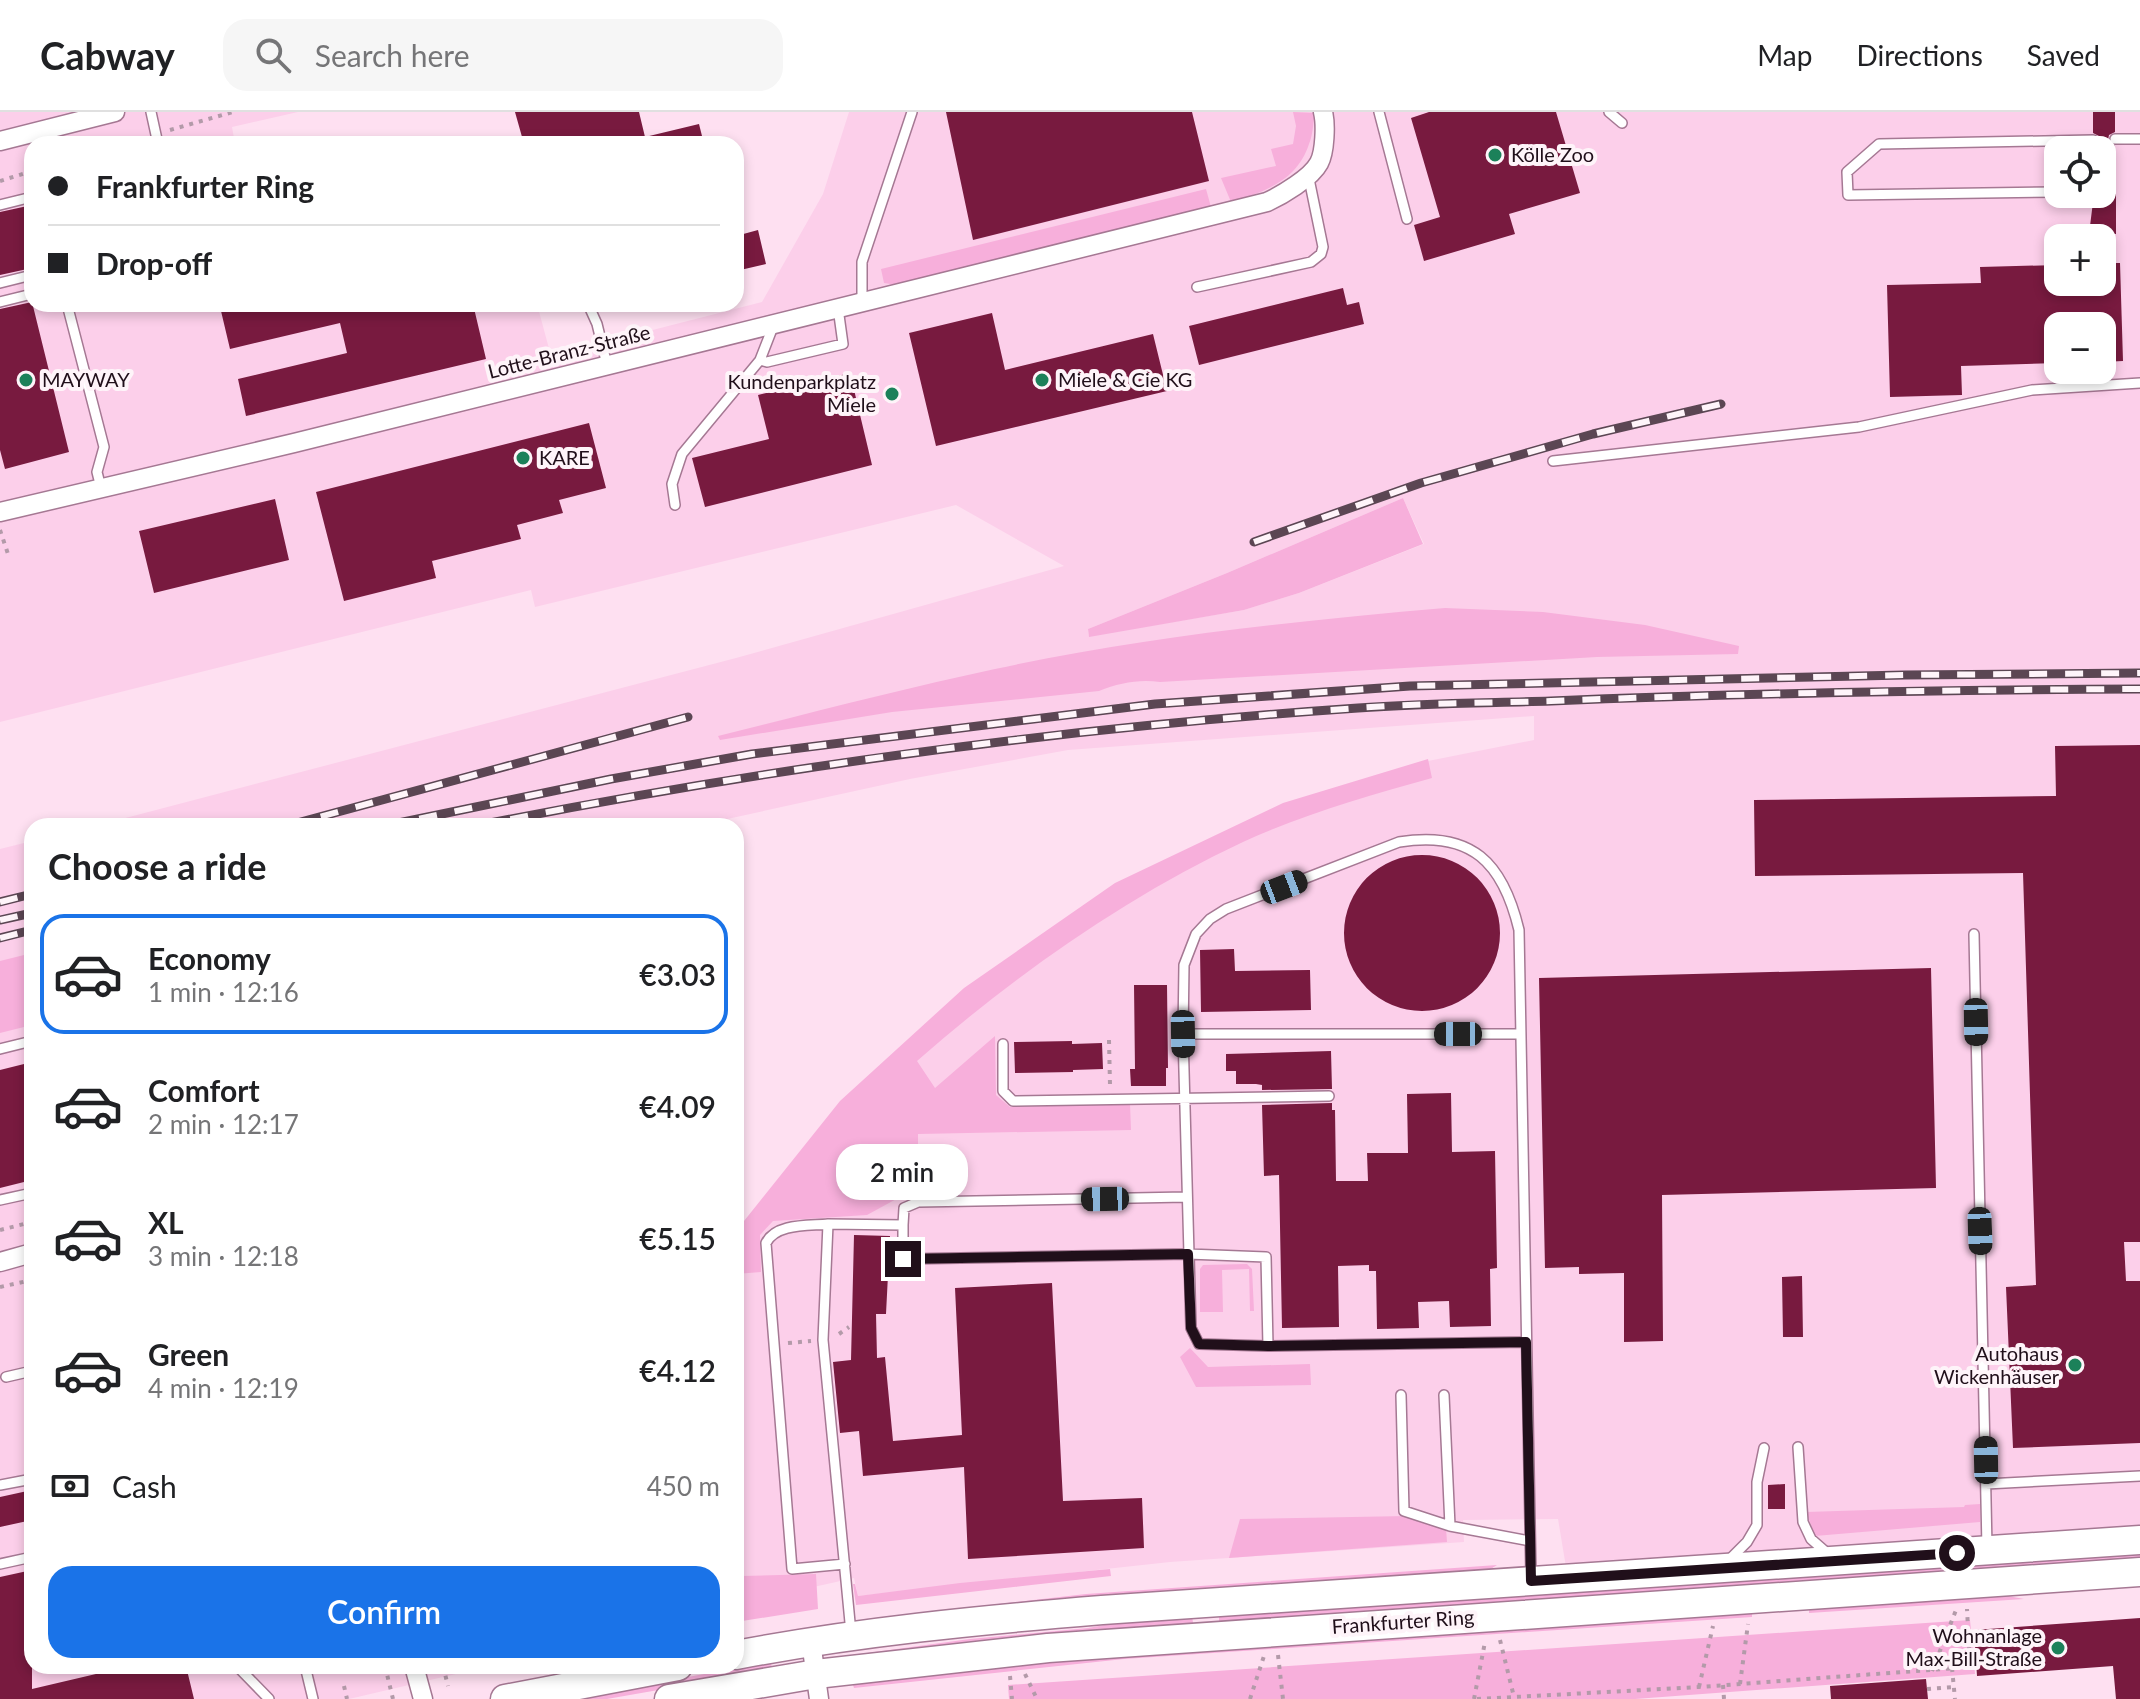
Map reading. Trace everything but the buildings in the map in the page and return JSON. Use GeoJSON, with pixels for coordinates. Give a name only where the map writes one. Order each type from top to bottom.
{"type":"FeatureCollection","features":[{"type":"Feature","properties":{"kind":"main road","name":"Frankfurter Ring"},"geometry":{"type":"LineString","coordinates":[[744,1654],[851,1636],[1102,1610],[2140,1540]]}},
{"type":"Feature","properties":{"kind":"main road","name":"Frankfurter Ring"},"geometry":{"type":"LineString","coordinates":[[669,1699],[818,1686],[1048,1648],[2140,1572]]}},
{"type":"Feature","properties":{"kind":"main road"},"geometry":{"type":"LineString","coordinates":[[505,1699],[636,1674]]}},
{"type":"Feature","properties":{"kind":"street"},"geometry":{"type":"LineString","coordinates":[[0,141],[115,112]]}},
{"type":"Feature","properties":{"kind":"street","name":"Lotte-Branz-Straße"},"geometry":{"type":"LineString","coordinates":[[0,512],[1267,202],[1288,192],[1319,164],[1326,125],[1323,112]]}},
{"type":"Feature","properties":{"kind":"street"},"geometry":{"type":"LineString","coordinates":[[0,1262],[24,1255]]}},
{"type":"Feature","properties":{"kind":"street"},"geometry":{"type":"LineString","coordinates":[[811,1642],[818,1686]]}},
{"type":"Feature","properties":{"kind":"street"},"geometry":{"type":"LineString","coordinates":[[416,1674],[423,1699]]}},
{"type":"Feature","properties":{"kind":"lane"},"geometry":{"type":"LineString","coordinates":[[151,112],[156,136]]}},
{"type":"Feature","properties":{"kind":"lane"},"geometry":{"type":"LineString","coordinates":[[862,302],[862,262],[912,112]]}},
{"type":"Feature","properties":{"kind":"lane"},"geometry":{"type":"LineString","coordinates":[[1379,112],[1407,219]]}},
{"type":"Feature","properties":{"kind":"lane"},"geometry":{"type":"LineString","coordinates":[[1609,112],[1622,123]]}},
{"type":"Feature","properties":{"kind":"lane"},"geometry":{"type":"LineString","coordinates":[[2116,139],[2140,139]]}},
{"type":"Feature","properties":{"kind":"lane"},"geometry":{"type":"LineString","coordinates":[[2044,146],[1879,144],[1847,172],[1848,195],[2044,192]]}},
{"type":"Feature","properties":{"kind":"lane"},"geometry":{"type":"LineString","coordinates":[[1197,287],[1311,262],[1321,254],[1323,247],[1308,174]]}},
{"type":"Feature","properties":{"kind":"lane"},"geometry":{"type":"LineString","coordinates":[[0,205],[24,199]]}},
{"type":"Feature","properties":{"kind":"lane"},"geometry":{"type":"LineString","coordinates":[[0,283],[24,277]]}},
{"type":"Feature","properties":{"kind":"lane"},"geometry":{"type":"LineString","coordinates":[[0,302],[24,296]]}},
{"type":"Feature","properties":{"kind":"lane"},"geometry":{"type":"LineString","coordinates":[[760,360],[767,362],[843,344],[838,308]]}},
{"type":"Feature","properties":{"kind":"lane"},"geometry":{"type":"LineString","coordinates":[[69,312],[104,447],[97,472],[101,488]]}},
{"type":"Feature","properties":{"kind":"lane"},"geometry":{"type":"LineString","coordinates":[[592,312],[607,365]]}},
{"type":"Feature","properties":{"kind":"lane"},"geometry":{"type":"LineString","coordinates":[[675,505],[672,484],[682,454],[760,360],[774,324]]}},
{"type":"Feature","properties":{"kind":"lane"},"geometry":{"type":"LineString","coordinates":[[1553,461],[1859,427],[2032,390],[2140,383]]}},
{"type":"Feature","properties":{"kind":"lane"},"geometry":{"type":"LineString","coordinates":[[1526,1342],[1268,1346],[1199,1344],[1191,1328],[1188,1254],[1184,965],[1196,934],[1210,919],[1226,909],[1385,848],[1420,839],[1442,839],[1481,857],[1499,875],[1512,900],[1519,930],[1531,1581]]}},
{"type":"Feature","properties":{"kind":"lane"},"geometry":{"type":"LineString","coordinates":[[1974,934],[1987,1551]]}},
{"type":"Feature","properties":{"kind":"lane"},"geometry":{"type":"LineString","coordinates":[[1183,1034],[1520,1034]]}},
{"type":"Feature","properties":{"kind":"lane"},"geometry":{"type":"LineString","coordinates":[[0,1049],[24,1043]]}},
{"type":"Feature","properties":{"kind":"lane"},"geometry":{"type":"LineString","coordinates":[[1003,1044],[1003,1091],[1013,1101],[1329,1096]]}},
{"type":"Feature","properties":{"kind":"lane"},"geometry":{"type":"LineString","coordinates":[[0,1200],[24,1195]]}},
{"type":"Feature","properties":{"kind":"lane"},"geometry":{"type":"LineString","coordinates":[[1186,1197],[918,1202],[904,1208],[903,1259],[1188,1254],[1266,1257],[1268,1346]]}},
{"type":"Feature","properties":{"kind":"lane"},"geometry":{"type":"LineString","coordinates":[[845,1564],[792,1569],[766,1243],[768,1237],[780,1230],[828,1224],[903,1225]]}},
{"type":"Feature","properties":{"kind":"lane"},"geometry":{"type":"LineString","coordinates":[[828,1224],[823,1340],[851,1636]]}},
{"type":"Feature","properties":{"kind":"lane"},"geometry":{"type":"LineString","coordinates":[[6,1377],[24,1373]]}},
{"type":"Feature","properties":{"kind":"lane"},"geometry":{"type":"LineString","coordinates":[[1401,1395],[1404,1511],[1450,1526],[1530,1541]]}},
{"type":"Feature","properties":{"kind":"lane"},"geometry":{"type":"LineString","coordinates":[[1444,1395],[1450,1526]]}},
{"type":"Feature","properties":{"kind":"lane"},"geometry":{"type":"LineString","coordinates":[[1798,1447],[1803,1522],[1811,1539],[1836,1561]]}},
{"type":"Feature","properties":{"kind":"lane"},"geometry":{"type":"LineString","coordinates":[[1720,1569],[1747,1542],[1757,1525],[1757,1482],[1764,1448]]}},
{"type":"Feature","properties":{"kind":"lane"},"geometry":{"type":"LineString","coordinates":[[1986,1484],[2140,1476]]}},
{"type":"Feature","properties":{"kind":"lane"},"geometry":{"type":"LineString","coordinates":[[0,1485],[24,1480]]}},
{"type":"Feature","properties":{"kind":"lane"},"geometry":{"type":"LineString","coordinates":[[0,1564],[24,1559]]}},
{"type":"Feature","properties":{"kind":"lane"},"geometry":{"type":"LineString","coordinates":[[245,1674],[269,1699]]}},
{"type":"Feature","properties":{"kind":"lane"},"geometry":{"type":"LineString","coordinates":[[307,1674],[313,1699]]}},
{"type":"Feature","properties":{"kind":"path"},"geometry":{"type":"LineString","coordinates":[[165,136],[233,112]]}},
{"type":"Feature","properties":{"kind":"path"},"geometry":{"type":"LineString","coordinates":[[0,181],[24,174]]}},
{"type":"Feature","properties":{"kind":"path"},"geometry":{"type":"LineString","coordinates":[[0,530],[8,554]]}},
{"type":"Feature","properties":{"kind":"path"},"geometry":{"type":"LineString","coordinates":[[1109,1040],[1110,1099]]}},
{"type":"Feature","properties":{"kind":"path"},"geometry":{"type":"LineString","coordinates":[[0,1230],[24,1224]]}},
{"type":"Feature","properties":{"kind":"path"},"geometry":{"type":"LineString","coordinates":[[0,1287],[24,1282]]}},
{"type":"Feature","properties":{"kind":"path"},"geometry":{"type":"LineString","coordinates":[[1485,1641],[1476,1699],[1699,1687],[1970,1667],[1967,1609]]}},
{"type":"Feature","properties":{"kind":"path"},"geometry":{"type":"LineString","coordinates":[[1932,1671],[1956,1610]]}},
{"type":"Feature","properties":{"kind":"path"},"geometry":{"type":"LineString","coordinates":[[1740,1684],[1748,1624]]}},
{"type":"Feature","properties":{"kind":"path"},"geometry":{"type":"LineString","coordinates":[[1699,1687],[1713,1626]]}},
{"type":"Feature","properties":{"kind":"path"},"geometry":{"type":"LineString","coordinates":[[1500,1640],[1514,1697]]}},
{"type":"Feature","properties":{"kind":"path"},"geometry":{"type":"LineString","coordinates":[[1278,1655],[1283,1699]]}},
{"type":"Feature","properties":{"kind":"path"},"geometry":{"type":"LineString","coordinates":[[1250,1699],[1264,1656]]}},
{"type":"Feature","properties":{"kind":"path"},"geometry":{"type":"LineString","coordinates":[[1952,1668],[1955,1699]]}},
{"type":"Feature","properties":{"kind":"path"},"geometry":{"type":"LineString","coordinates":[[387,1674],[393,1699]]}},
{"type":"Feature","properties":{"kind":"path"},"geometry":{"type":"LineString","coordinates":[[445,1674],[448,1686]]}},
{"type":"Feature","properties":{"kind":"path"},"geometry":{"type":"LineString","coordinates":[[1025,1674],[1037,1699]]}},
{"type":"Feature","properties":{"kind":"path"},"geometry":{"type":"LineString","coordinates":[[1010,1676],[1012,1699]]}},
{"type":"Feature","properties":{"kind":"path"},"geometry":{"type":"LineString","coordinates":[[1723,1685],[1724,1699]]}},
{"type":"Feature","properties":{"kind":"path"},"geometry":{"type":"LineString","coordinates":[[344,1686],[347,1699]]}},
{"type":"Feature","properties":{"kind":"path"},"geometry":{"type":"LineString","coordinates":[[1927,1689],[1954,1687]]}},
{"type":"Feature","properties":{"kind":"shaded area"},"geometry":{"type":"Polygon","coordinates":[[[0,112],[298,112],[232,127],[234,136],[24,136],[24,312],[539,312],[551,356],[723,312],[744,312],[744,307],[762,302],[823,194],[849,112],[2140,112],[2140,1535],[1566,1567],[1558,1519],[1463,1520],[1464,1542],[1170,1562],[858,1596],[854,1578],[809,1588],[746,1609],[744,1224],[914,1037],[1283,804],[1428,761],[1534,740],[1534,716],[1068,750],[910,779],[732,818],[126,818],[736,658],[1064,566],[956,505],[535,607],[531,590],[0,722],[0,112]],[[1403,498],[1088,629],[1089,636],[1244,610],[1299,593],[1424,544],[1403,498]]]}},
{"type":"Feature","properties":{"kind":"shaded area"},"geometry":{"type":"Polygon","coordinates":[[[1293,112],[1315,113],[1304,157],[1278,183],[1231,202],[1221,178],[1276,166],[1271,149],[1293,144],[1296,126],[1293,112]]]}},
{"type":"Feature","properties":{"kind":"shaded area"},"geometry":{"type":"Polygon","coordinates":[[[1206,189],[1211,207],[897,285],[884,283],[881,269],[1206,189]]]}},
{"type":"Feature","properties":{"kind":"shaded area"},"geometry":{"type":"Polygon","coordinates":[[[1403,498],[1423,544],[1299,593],[1244,610],[1089,637],[1088,629],[1403,498]]]}},
{"type":"Feature","properties":{"kind":"shaded area"},"geometry":{"type":"Polygon","coordinates":[[[1445,608],[1543,612],[1645,625],[1739,646],[1738,654],[1597,657],[1137,681],[1099,691],[892,712],[720,740],[718,736],[960,677],[1106,648],[1275,625],[1445,608]]]}},
{"type":"Feature","properties":{"kind":"shaded area"},"geometry":{"type":"Polygon","coordinates":[[[1428,759],[1432,778],[1336,806],[1266,832],[1199,864],[1113,913],[993,998],[917,1061],[935,1088],[995,1036],[996,1095],[1010,1107],[1130,1104],[1131,1130],[918,1134],[918,1197],[900,1197],[867,1215],[773,1221],[760,1235],[761,1272],[744,1273],[744,1221],[840,1101],[964,988],[1115,883],[1283,803],[1428,759]]]}},
{"type":"Feature","properties":{"kind":"shaded area"},"geometry":{"type":"Polygon","coordinates":[[[24,843],[24,975],[0,980],[0,849],[24,843]]]}},
{"type":"Feature","properties":{"kind":"shaded area"},"geometry":{"type":"Polygon","coordinates":[[[24,955],[24,1027],[0,1033],[0,961],[24,955]]]}},
{"type":"Feature","properties":{"kind":"shaded area"},"geometry":{"type":"Polygon","coordinates":[[[24,989],[24,1674],[456,1674],[349,1699],[0,1699],[0,994],[24,989]]]}},
{"type":"Feature","properties":{"kind":"shaded area"},"geometry":{"type":"Polygon","coordinates":[[[1247,1264],[1252,1269],[1254,1311],[1250,1311],[1249,1269],[1222,1270],[1223,1312],[1200,1312],[1200,1269],[1203,1265],[1247,1264]]]}},
{"type":"Feature","properties":{"kind":"shaded area"},"geometry":{"type":"Polygon","coordinates":[[[1190,1348],[1208,1367],[1310,1364],[1311,1385],[1196,1387],[1180,1357],[1190,1348]]]}},
{"type":"Feature","properties":{"kind":"shaded area"},"geometry":{"type":"Polygon","coordinates":[[[1980,1504],[1980,1522],[1815,1536],[1806,1512],[1964,1507],[1980,1504]]]}},
{"type":"Feature","properties":{"kind":"shaded area"},"geometry":{"type":"Polygon","coordinates":[[[1407,1516],[1446,1528],[1447,1542],[1229,1558],[1240,1519],[1407,1516]]]}},
{"type":"Feature","properties":{"kind":"shaded area"},"geometry":{"type":"Polygon","coordinates":[[[2140,1553],[2140,1562],[1219,1622],[1219,1613],[2140,1553]]]}},
{"type":"Feature","properties":{"kind":"shaded area"},"geometry":{"type":"Polygon","coordinates":[[[1497,1565],[1486,1572],[868,1623],[866,1619],[1086,1594],[1497,1565]]]}},
{"type":"Feature","properties":{"kind":"shaded area"},"geometry":{"type":"Polygon","coordinates":[[[1110,1569],[1111,1576],[856,1605],[853,1584],[858,1596],[1110,1569]]]}},
{"type":"Feature","properties":{"kind":"shaded area"},"geometry":{"type":"Polygon","coordinates":[[[816,1574],[818,1609],[744,1621],[744,1576],[816,1574]]]}},
{"type":"Feature","properties":{"kind":"shaded area"},"geometry":{"type":"Polygon","coordinates":[[[2008,1596],[2024,1599],[1809,1613],[1809,1607],[2008,1596]]]}},
{"type":"Feature","properties":{"kind":"shaded area"},"geometry":{"type":"Polygon","coordinates":[[[1752,1612],[1752,1617],[1124,1659],[854,1688],[853,1685],[869,1680],[1057,1660],[1752,1612]]]}},
{"type":"Feature","properties":{"kind":"shaded area"},"geometry":{"type":"Polygon","coordinates":[[[1192,1615],[1193,1623],[839,1661],[838,1657],[970,1639],[1192,1615]]]}},
{"type":"Feature","properties":{"kind":"shaded area"},"geometry":{"type":"Polygon","coordinates":[[[1970,1620],[1975,1674],[1635,1699],[1009,1699],[1008,1685],[1970,1620]]]}},
{"type":"Feature","properties":{"kind":"shaded area"},"geometry":{"type":"Polygon","coordinates":[[[771,1662],[772,1670],[607,1699],[565,1699],[704,1674],[744,1674],[744,1667],[771,1662]]]}},
{"type":"Feature","properties":{"kind":"railway"},"geometry":{"type":"LineString","coordinates":[[1254,542],[1421,483],[1593,434],[1721,404]]}},
{"type":"Feature","properties":{"kind":"railway"},"geometry":{"type":"LineString","coordinates":[[423,818],[752,754],[1155,704],[1410,686],[2140,673]]}},
{"type":"Feature","properties":{"kind":"railway"},"geometry":{"type":"LineString","coordinates":[[517,818],[805,768],[1025,739],[1247,716],[1430,704],[1846,692],[2140,689]]}},
{"type":"Feature","properties":{"kind":"railway"},"geometry":{"type":"LineString","coordinates":[[316,818],[688,717]]}},
{"type":"Feature","properties":{"kind":"railway"},"geometry":{"type":"LineString","coordinates":[[0,902],[24,896]]}},
{"type":"Feature","properties":{"kind":"railway"},"geometry":{"type":"LineString","coordinates":[[0,920],[24,915]]}},
{"type":"Feature","properties":{"kind":"railway"},"geometry":{"type":"LineString","coordinates":[[0,938],[24,932]]}},
{"type":"Feature","properties":{"kind":"place","name":"Kölle Zoo"},"geometry":{"type":"Point","coordinates":[1495,155]}},
{"type":"Feature","properties":{"kind":"place","name":"MAYWAY"},"geometry":{"type":"Point","coordinates":[26,380]}},
{"type":"Feature","properties":{"kind":"place","name":"Miele & Cie KG"},"geometry":{"type":"Point","coordinates":[1042,380]}},
{"type":"Feature","properties":{"kind":"place","name":"Kundenparkplatz Miele"},"geometry":{"type":"Point","coordinates":[892,394]}},
{"type":"Feature","properties":{"kind":"place","name":"KARE"},"geometry":{"type":"Point","coordinates":[523,458]}},
{"type":"Feature","properties":{"kind":"place","name":"Autohaus Wickenhäuser"},"geometry":{"type":"Point","coordinates":[2075,1365]}},
{"type":"Feature","properties":{"kind":"place","name":"Wohnanlage Max-Bill-Straße"},"geometry":{"type":"Point","coordinates":[2058,1648]}},
{"type":"Feature","properties":{"kind":"route"},"geometry":{"type":"LineString","coordinates":[[903,1259],[1188,1254],[1191,1328],[1199,1344],[1268,1346],[1526,1342],[1531,1581],[1957,1553]]}}]}
